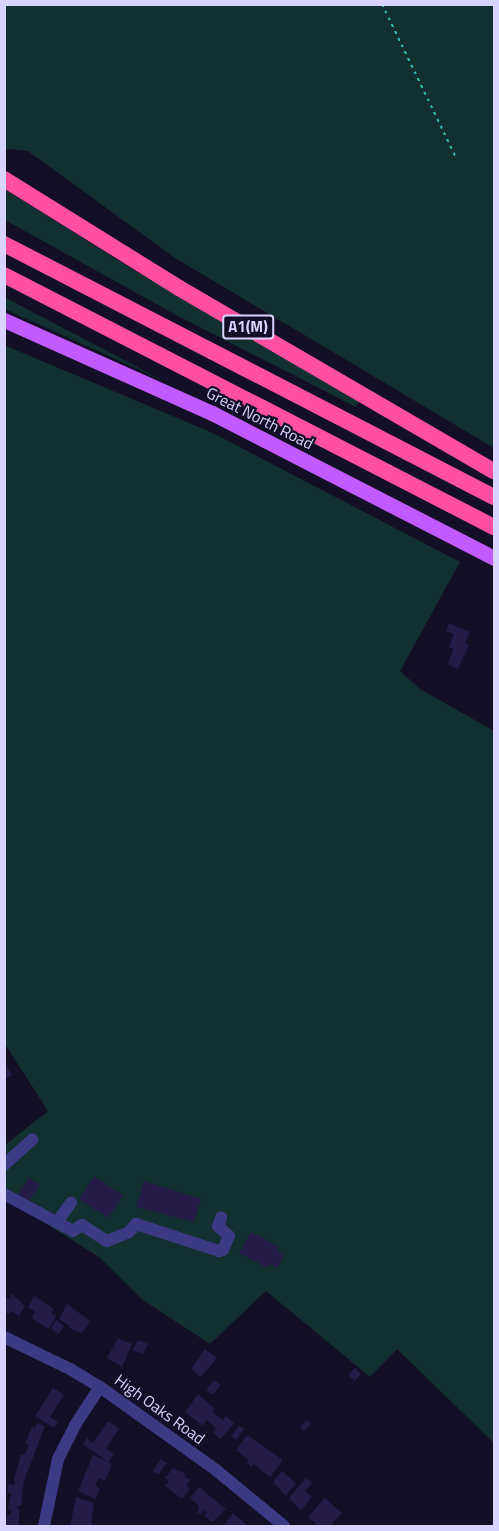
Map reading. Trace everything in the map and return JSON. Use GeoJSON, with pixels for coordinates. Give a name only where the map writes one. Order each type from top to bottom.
{"type":"FeatureCollection","features":[{"type":"Feature","properties":{"kind":"highway","name":"A1(M)"},"geometry":{"type":"LineString","coordinates":[[4,179],[179,288],[495,471]]}},
{"type":"Feature","properties":{"kind":"highway","name":"A1(M)"},"geometry":{"type":"LineString","coordinates":[[4,244],[495,497]]}},
{"type":"Feature","properties":{"kind":"highway"},"geometry":{"type":"LineString","coordinates":[[4,275],[495,527]]}},
{"type":"Feature","properties":{"kind":"main road","name":"Great North Road"},"geometry":{"type":"LineString","coordinates":[[4,320],[212,413],[495,558]]}},
{"type":"Feature","properties":{"kind":"street"},"geometry":{"type":"LineString","coordinates":[[4,1166],[32,1140]]}},
{"type":"Feature","properties":{"kind":"street"},"geometry":{"type":"LineString","coordinates":[[4,1194],[73,1231],[82,1225],[108,1241],[129,1232],[136,1224],[219,1251],[223,1250],[229,1236],[218,1226],[221,1218]]}},
{"type":"Feature","properties":{"kind":"street"},"geometry":{"type":"LineString","coordinates":[[57,1222],[70,1203]]}},
{"type":"Feature","properties":{"kind":"street","name":"High Oaks Road"},"geometry":{"type":"LineString","coordinates":[[4,1337],[70,1369],[100,1387],[216,1470],[284,1527]]}},
{"type":"Feature","properties":{"kind":"street"},"geometry":{"type":"LineString","coordinates":[[44,1527],[58,1459],[75,1425],[100,1387]]}},
{"type":"Feature","properties":{"kind":"path"},"geometry":{"type":"LineString","coordinates":[[382,4],[455,156]]}},
{"type":"Feature","properties":{"kind":"green space"},"geometry":{"type":"Polygon","coordinates":[[[4,5],[494,5],[494,448],[175,258],[28,151],[5,149],[4,5]]]}},
{"type":"Feature","properties":{"kind":"green space"},"geometry":{"type":"Polygon","coordinates":[[[4,189],[132,269],[360,400],[356,407],[176,315],[5,220],[4,189]]]}},
{"type":"Feature","properties":{"kind":"green space"},"geometry":{"type":"Polygon","coordinates":[[[6,298],[164,381],[5,309],[6,298]]]}},
{"type":"Feature","properties":{"kind":"green space"},"geometry":{"type":"Polygon","coordinates":[[[4,345],[213,433],[460,562],[400,671],[420,689],[494,731],[494,1443],[397,1349],[370,1377],[266,1291],[210,1344],[143,1300],[99,1257],[5,1198],[5,1145],[48,1111],[5,1044],[4,345]]]}},
{"type":"Feature","properties":{"kind":"building"},"geometry":{"type":"Polygon","coordinates":[[[449,623],[470,632],[465,643],[469,645],[458,669],[447,664],[454,649],[449,647],[454,634],[446,631],[449,623]]]}},
{"type":"Feature","properties":{"kind":"building"},"geometry":{"type":"Polygon","coordinates":[[[6,1065],[12,1075],[4,1080],[4,1066],[6,1065]]]}},
{"type":"Feature","properties":{"kind":"building"},"geometry":{"type":"Polygon","coordinates":[[[94,1176],[123,1196],[108,1218],[79,1199],[94,1176]]]}},
{"type":"Feature","properties":{"kind":"building"},"geometry":{"type":"Polygon","coordinates":[[[29,1178],[40,1185],[28,1202],[17,1195],[29,1178]]]}},
{"type":"Feature","properties":{"kind":"building"},"geometry":{"type":"Polygon","coordinates":[[[144,1181],[201,1199],[194,1222],[136,1207],[144,1181]]]}},
{"type":"Feature","properties":{"kind":"building"},"geometry":{"type":"Polygon","coordinates":[[[251,1232],[279,1247],[277,1251],[284,1255],[277,1268],[270,1264],[268,1268],[239,1253],[251,1232]]]}},
{"type":"Feature","properties":{"kind":"building"},"geometry":{"type":"Polygon","coordinates":[[[12,1294],[25,1306],[19,1316],[11,1311],[9,1314],[4,1312],[4,1297],[9,1299],[12,1294]]]}},
{"type":"Feature","properties":{"kind":"building"},"geometry":{"type":"Polygon","coordinates":[[[34,1296],[54,1309],[51,1313],[56,1316],[49,1329],[31,1318],[35,1312],[28,1307],[34,1296]]]}},
{"type":"Feature","properties":{"kind":"building"},"geometry":{"type":"Polygon","coordinates":[[[67,1304],[90,1321],[82,1333],[69,1328],[70,1326],[59,1319],[67,1304]]]}},
{"type":"Feature","properties":{"kind":"building"},"geometry":{"type":"Polygon","coordinates":[[[56,1320],[64,1326],[59,1334],[51,1329],[56,1320]]]}},
{"type":"Feature","properties":{"kind":"building"},"geometry":{"type":"Polygon","coordinates":[[[118,1338],[132,1344],[122,1367],[107,1358],[118,1338]]]}},
{"type":"Feature","properties":{"kind":"building"},"geometry":{"type":"Polygon","coordinates":[[[138,1340],[148,1344],[143,1354],[133,1350],[138,1340]]]}},
{"type":"Feature","properties":{"kind":"building"},"geometry":{"type":"Polygon","coordinates":[[[205,1349],[217,1358],[201,1377],[191,1369],[205,1349]]]}},
{"type":"Feature","properties":{"kind":"building"},"geometry":{"type":"Polygon","coordinates":[[[355,1368],[361,1374],[355,1381],[348,1375],[355,1368]]]}},
{"type":"Feature","properties":{"kind":"building"},"geometry":{"type":"Polygon","coordinates":[[[214,1380],[221,1385],[213,1395],[206,1390],[214,1380]]]}},
{"type":"Feature","properties":{"kind":"building"},"geometry":{"type":"Polygon","coordinates":[[[53,1388],[64,1395],[50,1417],[58,1422],[54,1428],[35,1416],[53,1388]]]}},
{"type":"Feature","properties":{"kind":"building"},"geometry":{"type":"Polygon","coordinates":[[[198,1394],[215,1409],[212,1412],[223,1420],[226,1416],[234,1423],[221,1439],[213,1433],[216,1428],[207,1420],[203,1426],[185,1412],[198,1394]]]}},
{"type":"Feature","properties":{"kind":"building"},"geometry":{"type":"Polygon","coordinates":[[[307,1420],[311,1424],[304,1431],[300,1426],[307,1420]]]}},
{"type":"Feature","properties":{"kind":"building"},"geometry":{"type":"Polygon","coordinates":[[[108,1421],[119,1429],[106,1448],[114,1454],[108,1462],[83,1444],[87,1438],[93,1443],[108,1421]]]}},
{"type":"Feature","properties":{"kind":"building"},"geometry":{"type":"Polygon","coordinates":[[[37,1423],[45,1426],[24,1481],[21,1506],[17,1509],[20,1509],[18,1526],[5,1526],[7,1515],[10,1515],[11,1510],[8,1510],[11,1493],[7,1493],[8,1484],[15,1485],[14,1478],[21,1454],[24,1455],[29,1445],[25,1444],[32,1427],[35,1428],[37,1423]]]}},
{"type":"Feature","properties":{"kind":"building"},"geometry":{"type":"Polygon","coordinates":[[[239,1426],[244,1429],[236,1440],[231,1436],[239,1426]]]}},
{"type":"Feature","properties":{"kind":"building"},"geometry":{"type":"Polygon","coordinates":[[[247,1435],[283,1460],[270,1477],[254,1464],[251,1467],[247,1463],[249,1460],[236,1450],[247,1435]]]}},
{"type":"Feature","properties":{"kind":"building"},"geometry":{"type":"Polygon","coordinates":[[[93,1455],[112,1464],[105,1481],[99,1478],[95,1486],[100,1489],[95,1499],[78,1491],[93,1455]]]}},
{"type":"Feature","properties":{"kind":"building"},"geometry":{"type":"Polygon","coordinates":[[[161,1459],[167,1463],[158,1475],[153,1471],[161,1459]]]}},
{"type":"Feature","properties":{"kind":"building"},"geometry":{"type":"Polygon","coordinates":[[[173,1468],[186,1474],[184,1476],[190,1480],[186,1486],[190,1489],[182,1499],[165,1486],[169,1481],[165,1478],[173,1468]]]}},
{"type":"Feature","properties":{"kind":"building"},"geometry":{"type":"Polygon","coordinates":[[[282,1471],[296,1483],[286,1496],[273,1482],[282,1471]]]}},
{"type":"Feature","properties":{"kind":"building"},"geometry":{"type":"Polygon","coordinates":[[[306,1478],[312,1483],[305,1491],[312,1497],[301,1510],[289,1498],[306,1478]]]}},
{"type":"Feature","properties":{"kind":"building"},"geometry":{"type":"Polygon","coordinates":[[[199,1487],[226,1509],[213,1522],[204,1516],[207,1512],[205,1510],[202,1514],[197,1513],[199,1506],[190,1498],[199,1487]]]}},
{"type":"Feature","properties":{"kind":"building"},"geometry":{"type":"Polygon","coordinates":[[[76,1497],[94,1503],[91,1526],[70,1526],[76,1497]]]}},
{"type":"Feature","properties":{"kind":"building"},"geometry":{"type":"Polygon","coordinates":[[[325,1498],[342,1513],[330,1526],[318,1526],[308,1517],[325,1498]]]}},
{"type":"Feature","properties":{"kind":"building"},"geometry":{"type":"Polygon","coordinates":[[[233,1513],[248,1526],[223,1526],[233,1513]]]}}]}
